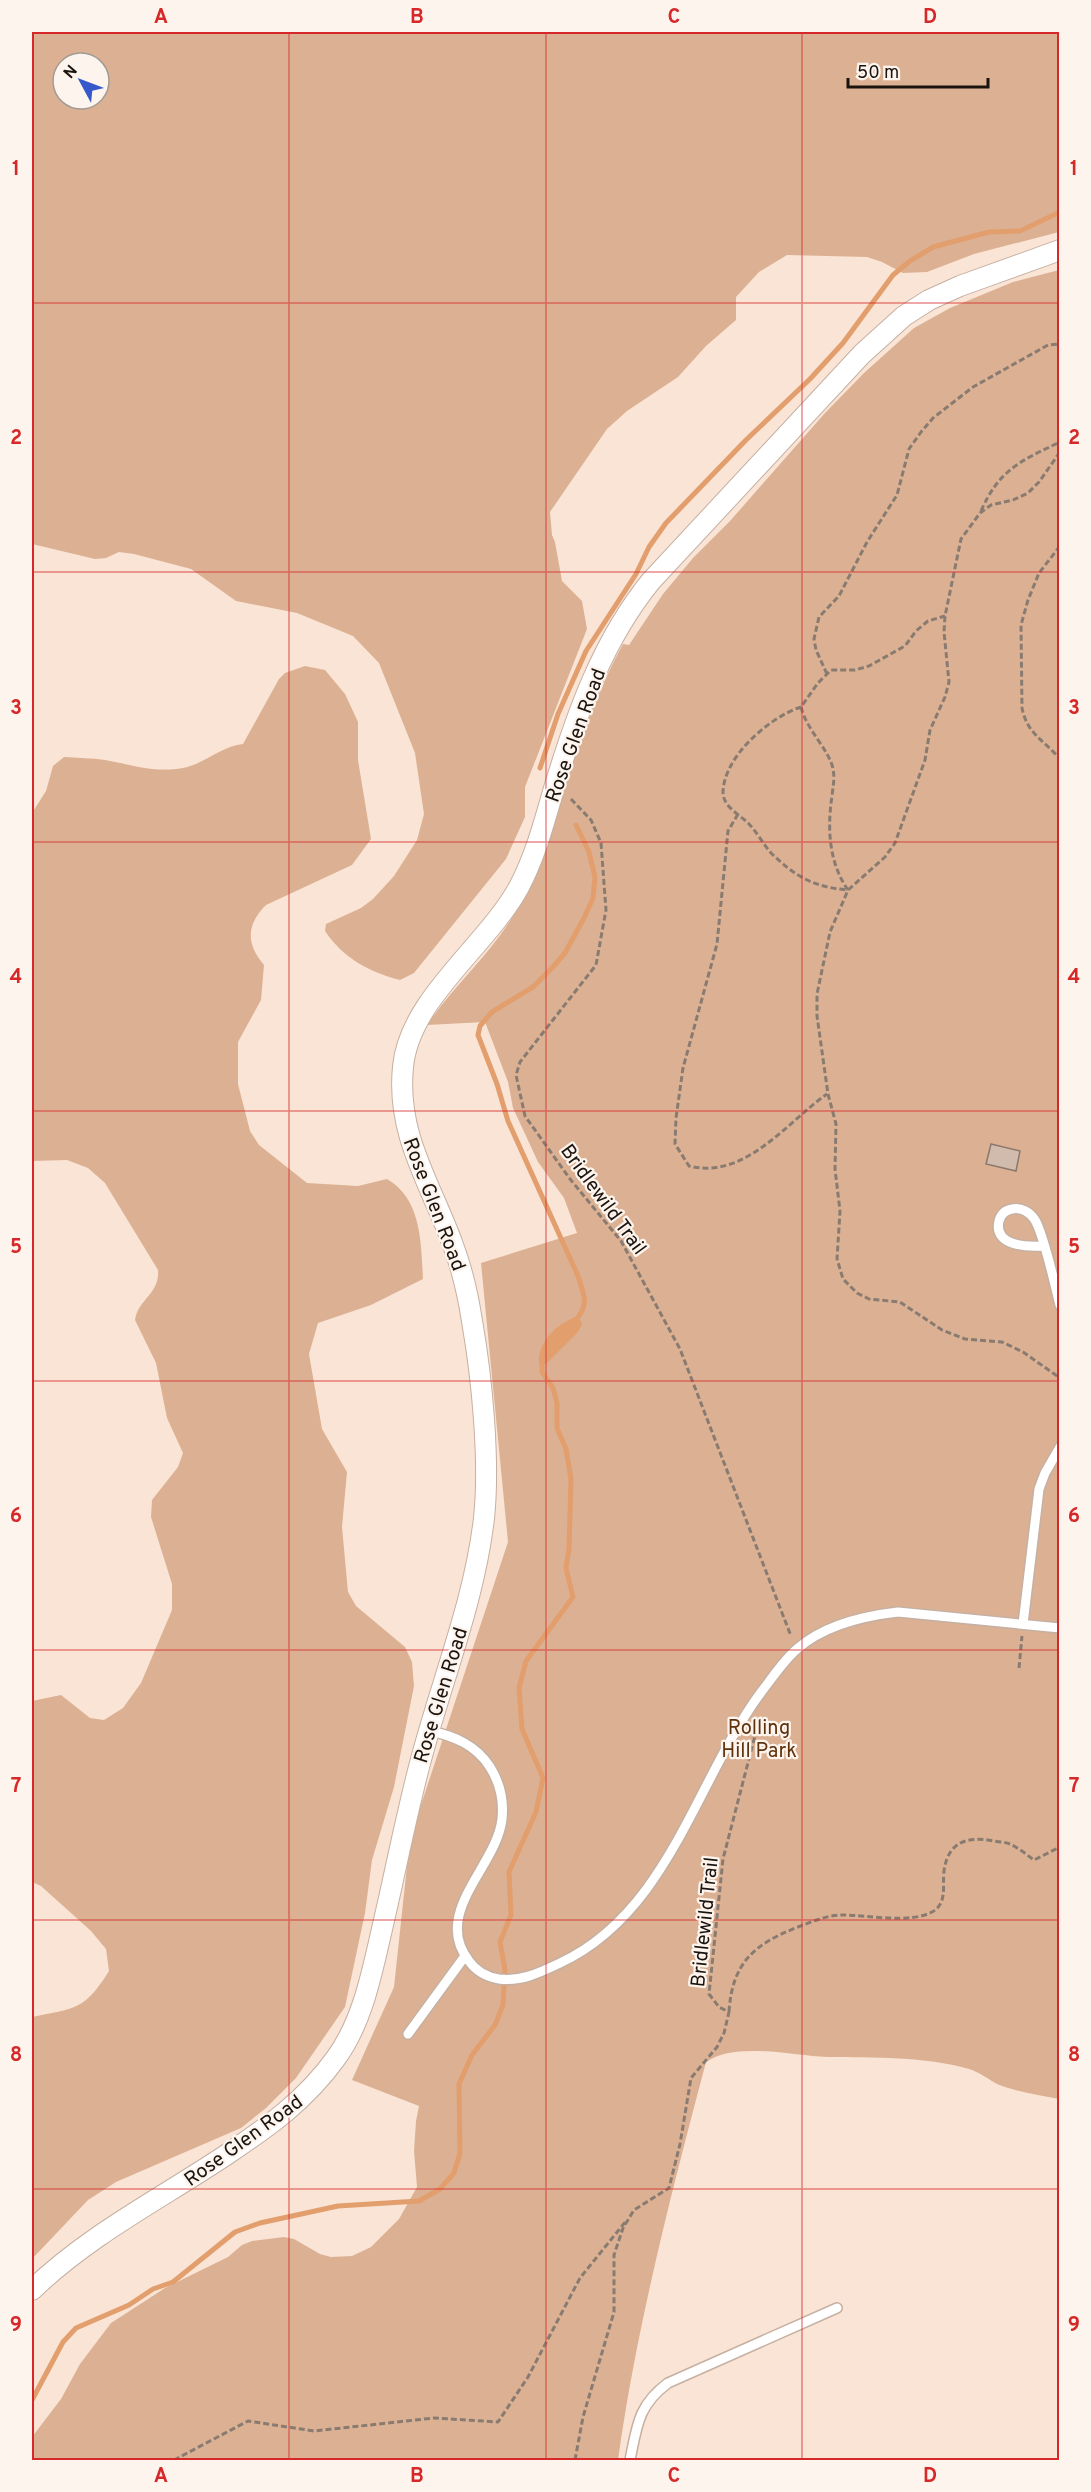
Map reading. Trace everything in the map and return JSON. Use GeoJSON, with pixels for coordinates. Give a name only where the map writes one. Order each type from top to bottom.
{"type":"FeatureCollection","features":[{"type":"Feature","properties":{"kind":"street","name":"Rose Glen Road"},"geometry":{"type":"LineString","coordinates":[[32,2290],[71,2256],[106,2231],[268,2127],[299,2102],[318,2083],[341,2052],[365,1995],[418,1770],[473,1583],[484,1513],[485,1459],[473,1323],[462,1271],[451,1240],[419,1169],[408,1133],[401,1090],[403,1062],[408,1040],[419,1018],[485,936],[518,890],[532,858],[555,785],[596,671],[628,609],[683,545],[838,378],[890,328],[929,300],[994,272],[1059,250]]}},
{"type":"Feature","properties":{"kind":"lane"},"geometry":{"type":"LineString","coordinates":[[1043,1246],[1025,1247],[1012,1244],[1002,1237],[998,1228],[999,1218],[1006,1210],[1016,1208],[1026,1211],[1034,1219],[1040,1231],[1059,1305]]}},
{"type":"Feature","properties":{"kind":"lane"},"geometry":{"type":"LineString","coordinates":[[1023,1624],[1039,1489],[1059,1447]]}},
{"type":"Feature","properties":{"kind":"lane"},"geometry":{"type":"LineString","coordinates":[[430,1731],[454,1736],[477,1752],[496,1777],[501,1792],[502,1820],[498,1835],[464,1901],[458,1917],[457,1932],[465,1956],[472,1965],[491,1977],[513,1980],[548,1969],[586,1949],[606,1934],[634,1906],[671,1852],[736,1730],[756,1699],[796,1649],[832,1628],[875,1614],[898,1612],[1059,1628]]}},
{"type":"Feature","properties":{"kind":"lane"},"geometry":{"type":"LineString","coordinates":[[408,2034],[465,1956]]}},
{"type":"Feature","properties":{"kind":"lane"},"geometry":{"type":"LineString","coordinates":[[630,2460],[644,2406],[653,2394],[668,2383],[837,2308]]}},
{"type":"Feature","properties":{"kind":"path"},"geometry":{"type":"LineString","coordinates":[[827,674],[816,650],[814,639],[819,617],[839,596],[867,542],[897,495],[909,449],[933,418],[973,387],[1048,345],[1059,344]]}},
{"type":"Feature","properties":{"kind":"path"},"geometry":{"type":"LineString","coordinates":[[1059,442],[1011,468],[997,481],[980,513],[961,539],[945,616],[944,632],[949,682],[945,697],[930,730],[925,760],[895,843],[885,857],[848,890],[830,932],[817,994],[817,1016],[828,1094],[836,1124],[835,1169],[840,1211],[837,1258],[843,1279],[857,1293],[869,1299],[900,1302],[942,1330],[965,1339],[1002,1341],[1023,1352],[1059,1378]]}},
{"type":"Feature","properties":{"kind":"path"},"geometry":{"type":"LineString","coordinates":[[980,513],[991,505],[1013,500],[1028,493],[1039,482],[1059,452]]}},
{"type":"Feature","properties":{"kind":"path"},"geometry":{"type":"LineString","coordinates":[[1059,546],[1039,573],[1021,625],[1022,708],[1025,721],[1029,729],[1059,759]]}},
{"type":"Feature","properties":{"kind":"path"},"geometry":{"type":"LineString","coordinates":[[848,890],[822,888],[797,875],[770,852],[748,823],[727,805],[723,793],[729,771],[744,749],[766,724],[785,712],[801,707],[827,674],[836,669],[845,671],[869,666],[905,646],[916,631],[928,621],[945,616]]}},
{"type":"Feature","properties":{"kind":"path"},"geometry":{"type":"LineString","coordinates":[[801,707],[803,717],[832,764],[835,783],[829,837],[838,877],[848,890]]}},
{"type":"Feature","properties":{"kind":"path","name":"Bridlewild Trail"},"geometry":{"type":"LineString","coordinates":[[555,785],[591,820],[601,843],[606,910],[596,965],[520,1062],[516,1075],[525,1116],[570,1179],[621,1241],[680,1349],[796,1649]]}},
{"type":"Feature","properties":{"kind":"path"},"geometry":{"type":"LineString","coordinates":[[738,814],[728,831],[717,944],[683,1068],[675,1144],[689,1166],[702,1169],[721,1167],[741,1161],[828,1094]]}},
{"type":"Feature","properties":{"kind":"path"},"geometry":{"type":"LineString","coordinates":[[1019,1668],[1023,1624]]}},
{"type":"Feature","properties":{"kind":"path","name":"Bridlewild Trail"},"geometry":{"type":"LineString","coordinates":[[729,2012],[712,2000],[709,1994],[710,1977],[723,1858],[756,1735],[760,1708],[756,1699]]}},
{"type":"Feature","properties":{"kind":"path"},"geometry":{"type":"LineString","coordinates":[[174,2460],[248,2421],[314,2430],[434,2418],[498,2422],[528,2377],[579,2278],[634,2210],[669,2188],[680,2144],[691,2078],[717,2047],[724,2033],[734,1981],[754,1949],[778,1935],[808,1923],[838,1915],[914,1917],[933,1911],[944,1899],[944,1870],[950,1853],[959,1842],[977,1838],[1010,1844],[1034,1860],[1059,1847]]}},
{"type":"Feature","properties":{"kind":"path"},"geometry":{"type":"LineString","coordinates":[[575,2460],[583,2417],[614,2312],[614,2255],[623,2228],[634,2210]]}},
{"type":"Feature","properties":{"kind":"green space"},"geometry":{"type":"Polygon","coordinates":[[[32,32],[1059,32],[1059,232],[974,254],[927,272],[903,273],[867,257],[787,255],[759,272],[736,297],[736,320],[706,346],[678,377],[627,411],[607,429],[550,512],[552,535],[562,581],[582,601],[587,629],[525,787],[525,817],[506,859],[414,973],[400,980],[367,968],[340,949],[325,931],[326,924],[361,908],[373,899],[394,876],[417,840],[424,814],[415,753],[379,663],[353,636],[297,613],[236,601],[191,569],[119,552],[106,558],[95,559],[32,544],[32,32]]]}},
{"type":"Feature","properties":{"kind":"green space","name":"Rolling Hill Park"},"geometry":{"type":"Polygon","coordinates":[[[1059,270],[1059,2099],[1005,2087],[969,2069],[916,2060],[749,2051],[733,2052],[706,2062],[645,2310],[618,2460],[32,2460],[32,2437],[61,2399],[80,2364],[111,2323],[165,2288],[228,2257],[242,2245],[252,2241],[284,2237],[294,2239],[320,2254],[331,2257],[352,2256],[371,2247],[399,2219],[417,2187],[414,2151],[419,2106],[352,2080],[394,1987],[410,1838],[508,1542],[481,1263],[577,1233],[564,1198],[538,1162],[513,1108],[508,1082],[485,1022],[427,1025],[500,935],[521,902],[535,871],[585,729],[612,665],[623,644],[629,645],[663,594],[693,558],[730,521],[825,413],[864,373],[914,328],[950,308],[1013,282],[1059,270]]]}},
{"type":"Feature","properties":{"kind":"green space"},"geometry":{"type":"Polygon","coordinates":[[[305,666],[325,670],[345,694],[358,722],[358,760],[371,839],[352,865],[266,905],[259,912],[252,927],[251,942],[264,965],[261,1000],[238,1042],[238,1084],[250,1131],[259,1145],[307,1183],[358,1186],[387,1179],[407,1198],[417,1223],[423,1279],[371,1305],[318,1323],[309,1354],[322,1429],[347,1472],[342,1527],[348,1592],[356,1606],[405,1647],[412,1662],[414,1686],[394,1787],[372,1860],[365,1913],[345,2007],[296,2078],[266,2108],[241,2128],[116,2182],[88,2200],[32,2259],[32,2017],[77,2006],[92,1994],[109,1971],[106,1949],[91,1931],[41,1886],[32,1882],[32,1701],[61,1695],[90,1718],[104,1720],[123,1708],[141,1683],[172,1610],[172,1584],[151,1517],[152,1500],[178,1467],[183,1453],[167,1418],[156,1363],[135,1320],[140,1307],[156,1285],[158,1270],[105,1183],[88,1168],[67,1160],[32,1161],[32,813],[46,791],[53,766],[64,757],[105,760],[153,769],[172,769],[191,766],[235,745],[243,744],[279,679],[285,673],[305,666]]]}},
{"type":"Feature","properties":{"kind":"shaded area"},"geometry":{"type":"Polygon","coordinates":[[[579,1316],[582,1325],[577,1333],[546,1364],[539,1364],[541,1348],[550,1334],[564,1323],[579,1316]]]}},
{"type":"Feature","properties":{"kind":"building"},"geometry":{"type":"Polygon","coordinates":[[[991,1144],[1020,1151],[1016,1171],[986,1164],[991,1144]]]}},
{"type":"Feature","properties":{"kind":"waterway"},"geometry":{"type":"LineString","coordinates":[[540,768],[558,714],[586,651],[666,523],[843,343],[893,275],[933,247],[989,232],[1020,231],[1060,212]]}},
{"type":"Feature","properties":{"kind":"waterway"},"geometry":{"type":"LineString","coordinates":[[575,1321],[584,1304],[584,1294],[578,1276],[508,1121],[497,1084],[478,1035],[480,1026],[492,1012],[533,987],[552,968],[565,953],[584,918],[593,898],[595,877],[589,852],[576,825]]}},
{"type":"Feature","properties":{"kind":"waterway"},"geometry":{"type":"LineString","coordinates":[[32,2400],[63,2342],[76,2328],[129,2305],[153,2289],[173,2282],[235,2232],[260,2223],[338,2206],[419,2201],[440,2189],[454,2173],[460,2153],[459,2084],[472,2055],[495,2025],[503,2005],[505,1970],[500,1942],[511,1915],[509,1872],[536,1812],[543,1778],[522,1729],[519,1688],[526,1661],[573,1597],[566,1568],[569,1549],[571,1479],[566,1449],[557,1428],[557,1403],[553,1388],[542,1372],[542,1359]]}}]}
